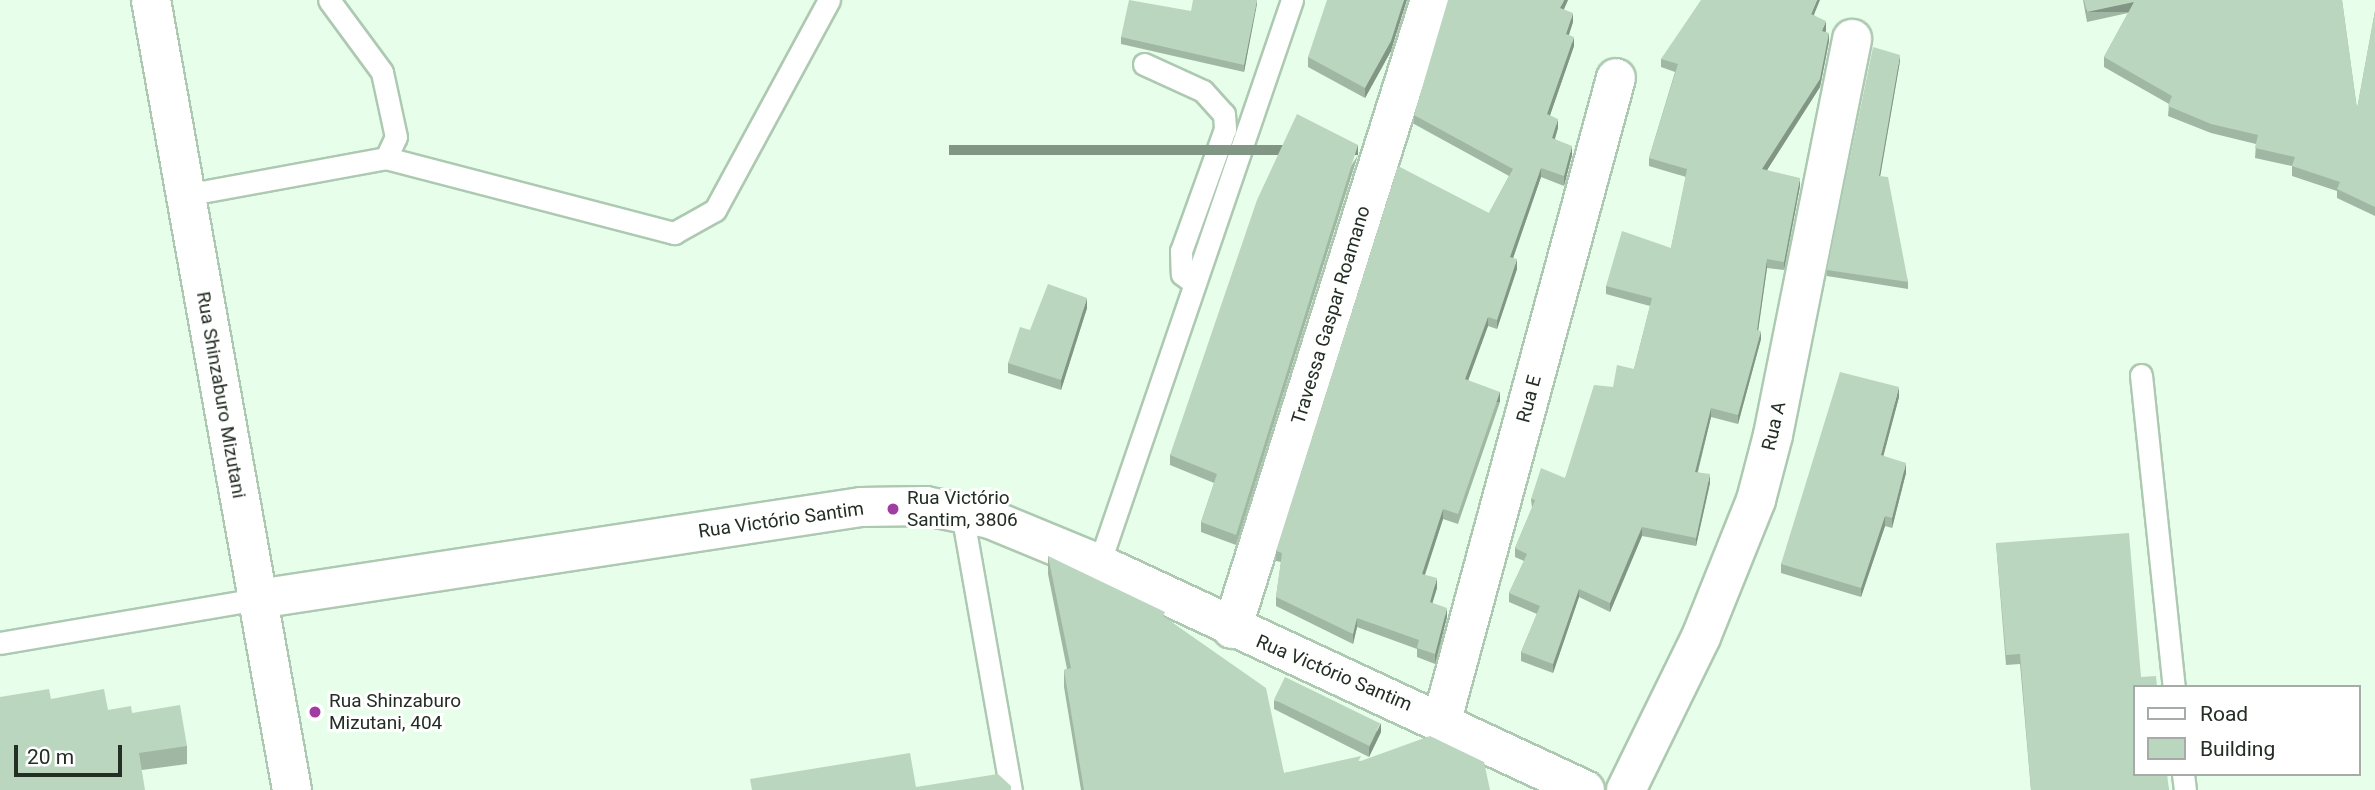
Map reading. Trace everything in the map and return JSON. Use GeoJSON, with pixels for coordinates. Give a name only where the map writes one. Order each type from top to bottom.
{"type":"FeatureCollection","features":[{"type":"Feature","properties":{"kind":"street","name":"Rua Shinzaburo Mizutani"},"geometry":{"type":"LineString","coordinates":[[151,0],[292,790]]}},
{"type":"Feature","properties":{"kind":"street","name":"Travessa Gaspar Roamano"},"geometry":{"type":"LineString","coordinates":[[1232,629],[1430,0]]}},
{"type":"Feature","properties":{"kind":"street","name":"Rua A"},"geometry":{"type":"LineString","coordinates":[[1626,790],[1706,626],[1756,500],[1773,435],[1852,39]]}},
{"type":"Feature","properties":{"kind":"street","name":"Rua E"},"geometry":{"type":"LineString","coordinates":[[1442,720],[1616,78]]}},
{"type":"Feature","properties":{"kind":"street","name":"Rua Victório Santim"},"geometry":{"type":"LineString","coordinates":[[258,599],[861,507],[926,506],[990,519],[1099,564],[1232,629],[1442,720],[1585,790]]}},
{"type":"Feature","properties":{"kind":"lane"},"geometry":{"type":"LineString","coordinates":[[330,0],[382,72],[396,137],[386,158]]}},
{"type":"Feature","properties":{"kind":"lane"},"geometry":{"type":"LineString","coordinates":[[185,195],[386,158],[674,233],[715,210],[829,0]]}},
{"type":"Feature","properties":{"kind":"lane"},"geometry":{"type":"LineString","coordinates":[[1099,564],[1292,0]]}},
{"type":"Feature","properties":{"kind":"lane"},"geometry":{"type":"LineString","coordinates":[[1144,64],[1203,90],[1224,114],[1224,129],[1181,250],[1182,274],[1195,285]]}},
{"type":"Feature","properties":{"kind":"lane"},"geometry":{"type":"LineString","coordinates":[[2141,375],[2174,685]]}},
{"type":"Feature","properties":{"kind":"lane"},"geometry":{"type":"LineString","coordinates":[[962,513],[1011,790]]}},
{"type":"Feature","properties":{"kind":"lane"},"geometry":{"type":"LineString","coordinates":[[0,643],[258,599]]}},
{"type":"Feature","properties":{"kind":"building"},"geometry":{"type":"Polygon","coordinates":[[[1129,0],[1191,11],[1193,0],[1257,0],[1244,65],[1121,37],[1129,0]]]}},
{"type":"Feature","properties":{"kind":"building"},"geometry":{"type":"Polygon","coordinates":[[[1327,0],[1404,0],[1391,41],[1365,88],[1308,57],[1327,0]]]}},
{"type":"Feature","properties":{"kind":"building"},"geometry":{"type":"Polygon","coordinates":[[[1448,0],[1564,0],[1560,8],[1573,13],[1566,34],[1574,37],[1547,114],[1558,119],[1552,138],[1572,146],[1564,176],[1541,168],[1510,257],[1517,259],[1497,320],[1488,317],[1465,379],[1500,392],[1458,514],[1443,509],[1422,574],[1437,578],[1430,602],[1447,608],[1435,654],[1417,648],[1419,640],[1357,618],[1353,634],[1276,597],[1282,553],[1276,551],[1398,166],[1489,213],[1513,169],[1414,115],[1448,0]]]}},
{"type":"Feature","properties":{"kind":"building"},"geometry":{"type":"Polygon","coordinates":[[[1701,0],[1817,0],[1811,14],[1826,21],[1822,31],[1829,33],[1820,79],[1762,169],[1800,178],[1784,262],[1767,259],[1757,330],[1761,331],[1738,415],[1711,408],[1695,472],[1710,474],[1696,538],[1642,527],[1610,603],[1579,589],[1553,664],[1521,652],[1540,606],[1509,593],[1527,554],[1515,548],[1535,500],[1531,499],[1541,468],[1565,478],[1594,385],[1613,387],[1617,365],[1634,369],[1652,298],[1606,286],[1622,231],[1671,248],[1687,169],[1649,158],[1678,64],[1661,59],[1701,0]]]}},
{"type":"Feature","properties":{"kind":"building"},"geometry":{"type":"Polygon","coordinates":[[[2084,0],[2342,0],[2357,109],[2375,11],[2375,207],[2337,189],[2340,182],[2292,166],[2295,157],[2255,148],[2258,135],[2211,124],[2168,106],[2172,96],[2104,57],[2134,2],[2087,12],[2084,0]]]}},
{"type":"Feature","properties":{"kind":"building"},"geometry":{"type":"Polygon","coordinates":[[[1873,47],[1900,55],[1879,176],[1888,177],[1908,282],[1827,270],[1873,47]]]}},
{"type":"Feature","properties":{"kind":"building"},"geometry":{"type":"Polygon","coordinates":[[[1297,114],[1358,145],[1236,535],[1201,522],[1217,474],[1170,455],[1257,200],[1297,114]]]}},
{"type":"Feature","properties":{"kind":"building"},"geometry":{"type":"Polygon","coordinates":[[[1048,284],[1087,298],[1061,380],[1008,363],[1020,327],[1030,330],[1048,284]]]}},
{"type":"Feature","properties":{"kind":"building"},"geometry":{"type":"Polygon","coordinates":[[[1840,372],[1899,387],[1881,455],[1906,463],[1892,518],[1885,516],[1861,588],[1781,564],[1840,372]]]}},
{"type":"Feature","properties":{"kind":"building"},"geometry":{"type":"Polygon","coordinates":[[[2129,533],[2141,677],[2156,676],[2157,685],[2134,685],[2134,776],[2167,776],[2169,790],[2031,790],[2020,654],[2006,655],[1996,543],[2129,533]]]}},
{"type":"Feature","properties":{"kind":"building"},"geometry":{"type":"Polygon","coordinates":[[[1048,556],[1165,612],[1163,616],[1266,688],[1284,773],[1361,756],[1358,762],[1430,736],[1484,762],[1490,790],[1084,790],[1064,670],[1071,668],[1048,556]]]}},
{"type":"Feature","properties":{"kind":"building"},"geometry":{"type":"Polygon","coordinates":[[[1285,677],[1380,723],[1369,746],[1274,699],[1285,677]]]}},
{"type":"Feature","properties":{"kind":"building"},"geometry":{"type":"Polygon","coordinates":[[[49,689],[51,699],[104,689],[108,710],[131,706],[132,713],[180,705],[187,746],[139,753],[145,790],[0,790],[0,697],[49,689]]]}},
{"type":"Feature","properties":{"kind":"building"},"geometry":{"type":"Polygon","coordinates":[[[910,753],[916,787],[998,774],[1011,786],[1011,790],[752,790],[750,779],[910,753]]]}},
{"type":"Feature","properties":{"kind":"place","name":"Rua Victório Santim, 3806"},"geometry":{"type":"Point","coordinates":[893,509]}},
{"type":"Feature","properties":{"kind":"place","name":"Rua Shinzaburo Mizutani, 404"},"geometry":{"type":"Point","coordinates":[315,712]}}]}
